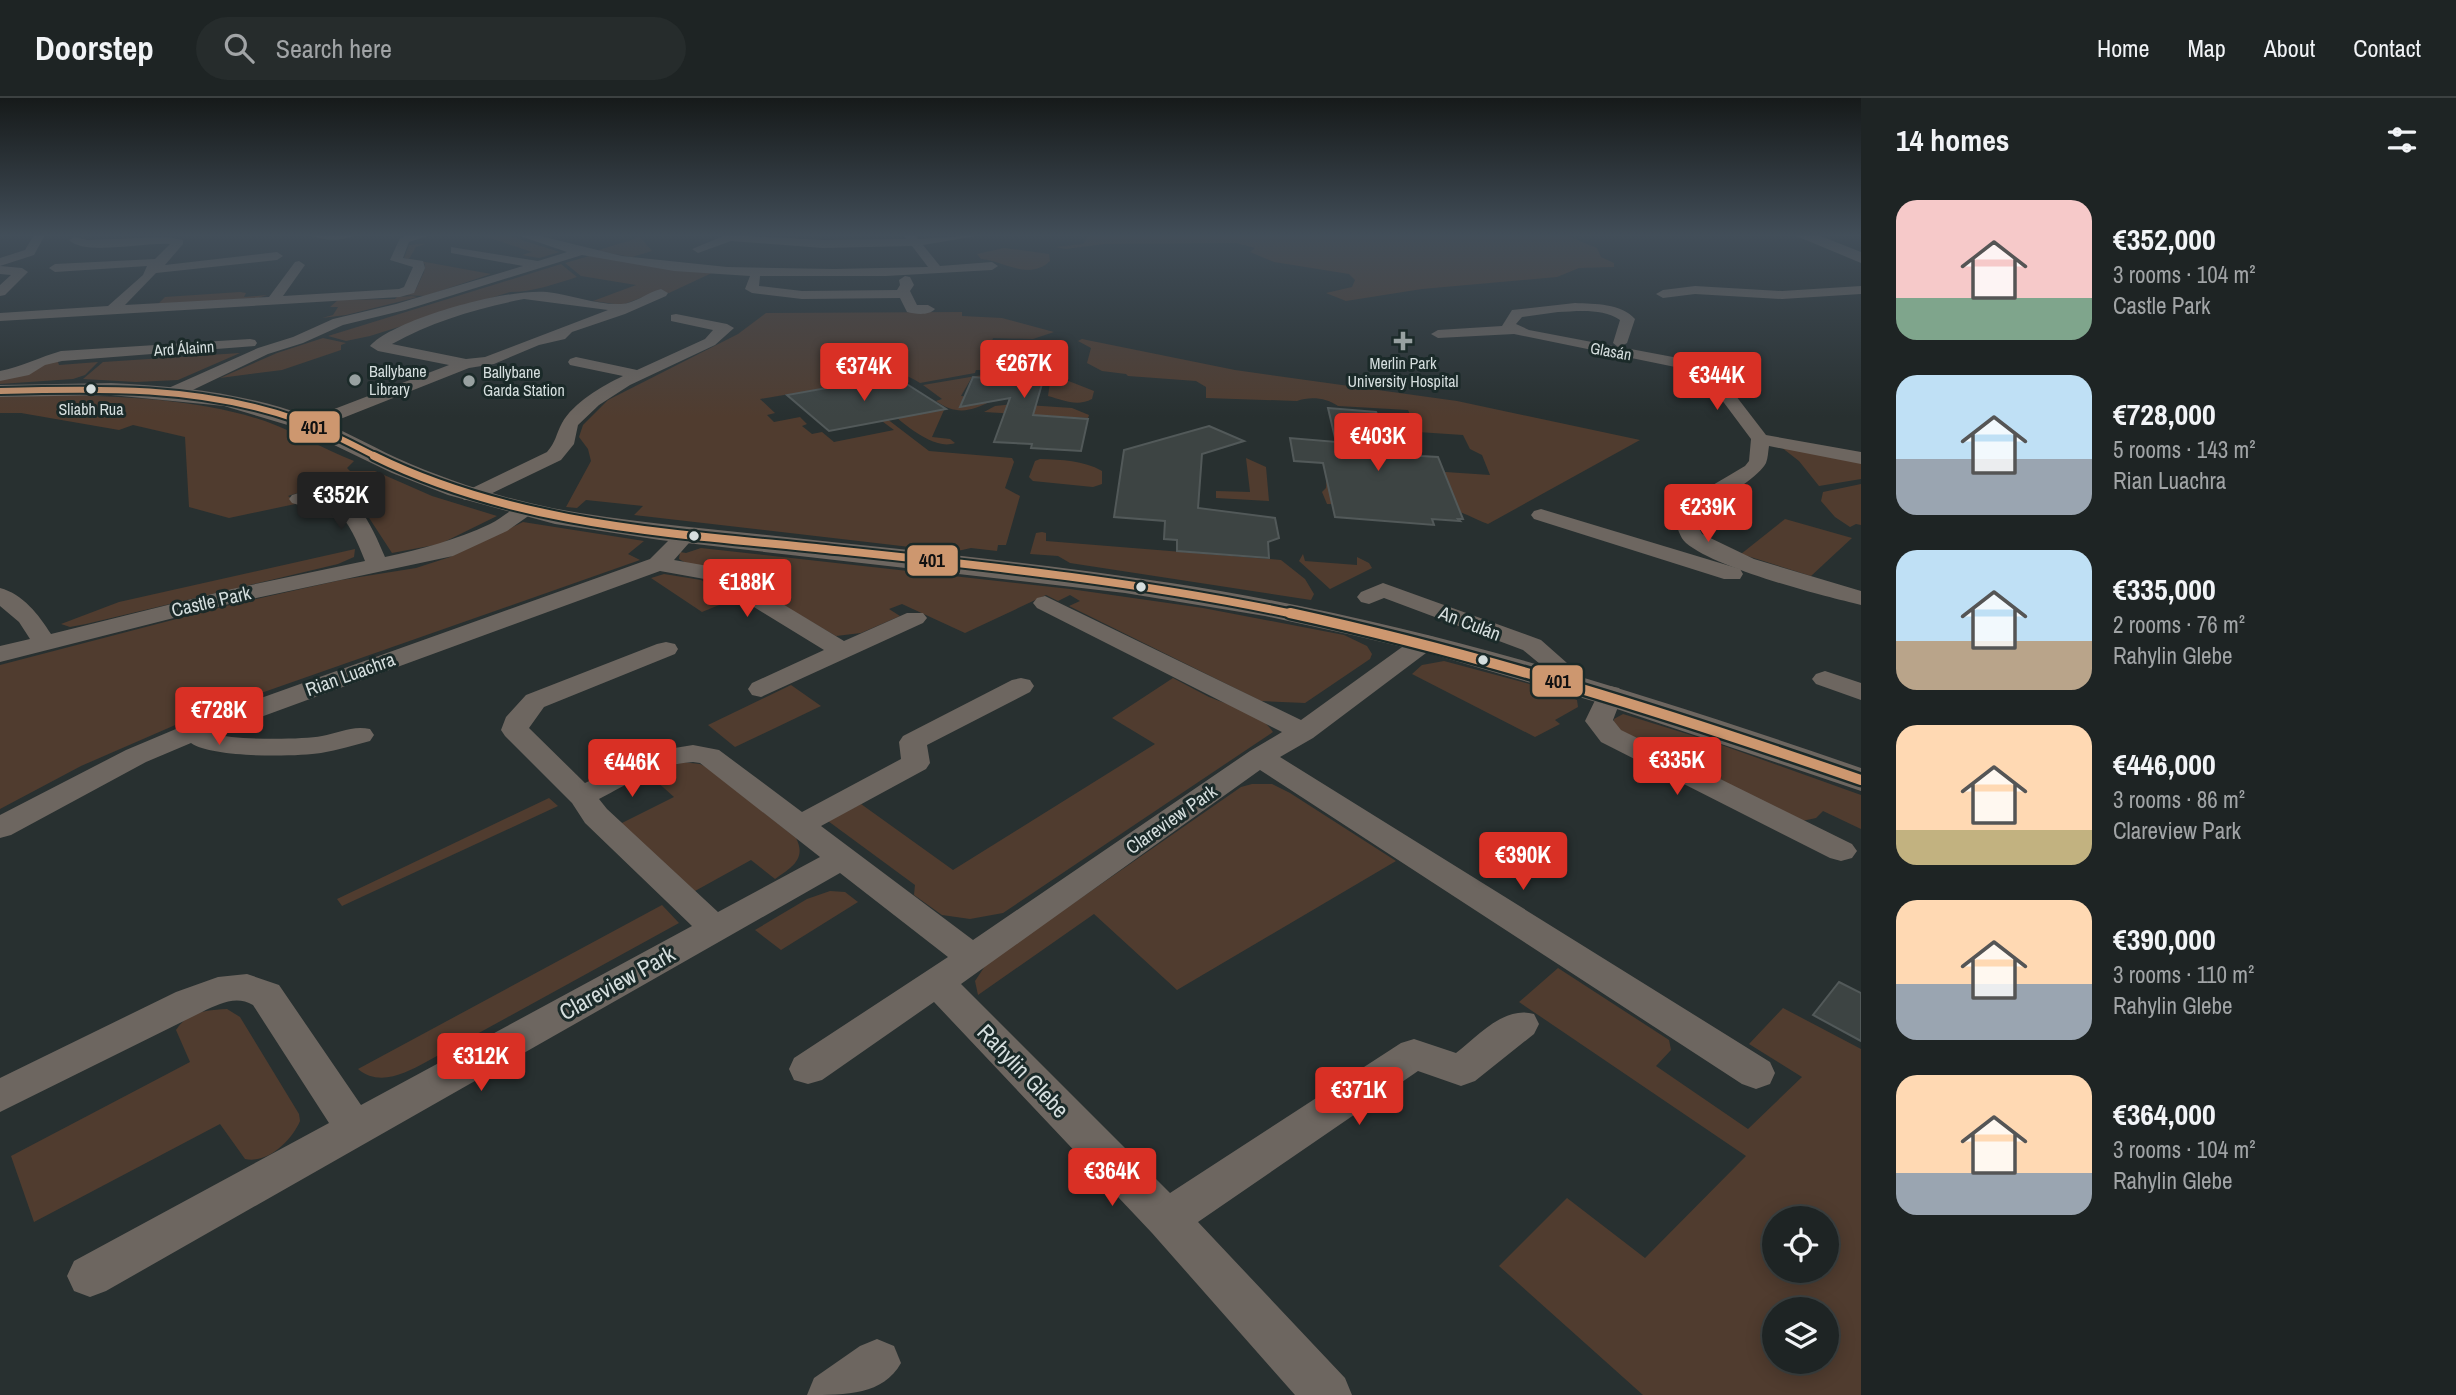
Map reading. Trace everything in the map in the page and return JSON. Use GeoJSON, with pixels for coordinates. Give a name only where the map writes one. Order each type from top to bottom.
{"type":"FeatureCollection","features":[{"type":"Feature","properties":{"kind":"street"},"geometry":{"type":"LineString","coordinates":[[111,311],[129,296]]}},
{"type":"Feature","properties":{"kind":"street"},"geometry":{"type":"LineString","coordinates":[[124,300],[176,296]]}},
{"type":"Feature","properties":{"kind":"street"},"geometry":{"type":"LineString","coordinates":[[265,296],[325,298],[351,296]]}},
{"type":"Feature","properties":{"kind":"street"},"geometry":{"type":"LineString","coordinates":[[0,317],[164,307],[276,296]]}},
{"type":"Feature","properties":{"kind":"street"},"geometry":{"type":"LineString","coordinates":[[170,394],[263,351],[298,340],[338,322],[438,296]]}},
{"type":"Feature","properties":{"kind":"street"},"geometry":{"type":"LineString","coordinates":[[466,365],[378,346],[416,326],[513,296],[547,296],[624,309]]}},
{"type":"Feature","properties":{"kind":"street"},"geometry":{"type":"LineString","coordinates":[[309,425],[466,365],[488,360],[535,341],[560,336],[567,329],[655,296]]}},
{"type":"Feature","properties":{"kind":"street"},"geometry":{"type":"LineString","coordinates":[[905,296],[912,309],[928,309]]}},
{"type":"Feature","properties":{"kind":"street"},"geometry":{"type":"LineString","coordinates":[[1661,300],[1676,296]]}},
{"type":"Feature","properties":{"kind":"street"},"geometry":{"type":"LineString","coordinates":[[314,316],[325,298]]}},
{"type":"Feature","properties":{"kind":"street","name":"Ard Álainn"},"geometry":{"type":"LineString","coordinates":[[118,352],[164,307]]}},
{"type":"Feature","properties":{"kind":"street","name":"Glasán"},"geometry":{"type":"LineString","coordinates":[[1514,330],[1508,325],[1517,313],[1533,310],[1589,308],[1631,314],[1620,343]]}},
{"type":"Feature","properties":{"kind":"street"},"geometry":{"type":"LineString","coordinates":[[471,496],[554,456],[565,443],[570,424],[593,401],[639,375],[710,342],[716,334],[727,328],[676,318]]}},
{"type":"Feature","properties":{"kind":"street","name":"Glasán"},"geometry":{"type":"LineString","coordinates":[[1438,334],[1514,330],[1565,343],[1689,365],[1710,373],[1760,439]]}},
{"type":"Feature","properties":{"kind":"street","name":"Ard Álainn"},"geometry":{"type":"LineString","coordinates":[[0,376],[23,372],[40,362],[61,356],[250,343]]}},
{"type":"Feature","properties":{"kind":"street"},"geometry":{"type":"LineString","coordinates":[[576,362],[639,375]]}},
{"type":"Feature","properties":{"kind":"street"},"geometry":{"type":"LineString","coordinates":[[0,391],[84,389],[170,394],[257,408],[309,425],[397,467],[471,496],[527,510],[685,535],[1104,581],[1280,610],[1426,642],[1546,675],[1610,694],[1861,780]]}},
{"type":"Feature","properties":{"kind":"street"},"geometry":{"type":"LineString","coordinates":[[1861,458],[1760,439],[1758,461],[1752,470],[1704,500],[1684,519],[1693,538],[1714,550],[1746,564],[1861,598]]}},
{"type":"Feature","properties":{"kind":"street"},"geometry":{"type":"LineString","coordinates":[[299,499],[325,491],[343,502],[358,519],[378,565]]}},
{"type":"Feature","properties":{"kind":"street","name":"Castle Park"},"geometry":{"type":"LineString","coordinates":[[0,654],[232,596],[452,549],[500,527],[527,510]]}},
{"type":"Feature","properties":{"kind":"street"},"geometry":{"type":"LineString","coordinates":[[1541,515],[1861,616]]}},
{"type":"Feature","properties":{"kind":"street"},"geometry":{"type":"LineString","coordinates":[[1633,543],[1651,535],[1690,531]]}},
{"type":"Feature","properties":{"kind":"street"},"geometry":{"type":"LineString","coordinates":[[658,564],[685,535]]}},
{"type":"Feature","properties":{"kind":"street"},"geometry":{"type":"LineString","coordinates":[[658,564],[718,574],[844,652]]}},
{"type":"Feature","properties":{"kind":"street","name":"Rian Luachra"},"geometry":{"type":"LineString","coordinates":[[0,828],[136,756],[193,732],[658,564]]}},
{"type":"Feature","properties":{"kind":"street","name":"An Culán"},"geometry":{"type":"LineString","coordinates":[[1369,597],[1383,590],[1532,646],[1554,663],[1546,675]]}},
{"type":"Feature","properties":{"kind":"street"},"geometry":{"type":"LineString","coordinates":[[0,594],[28,617],[44,642]]}},
{"type":"Feature","properties":{"kind":"street"},"geometry":{"type":"LineString","coordinates":[[1045,603],[1303,732]]}},
{"type":"Feature","properties":{"kind":"street"},"geometry":{"type":"LineString","coordinates":[[761,689],[915,618]]}},
{"type":"Feature","properties":{"kind":"street","name":"Clareview Park"},"geometry":{"type":"LineString","coordinates":[[808,1069],[1260,757],[1303,732],[1426,642]]}},
{"type":"Feature","properties":{"kind":"street"},"geometry":{"type":"LineString","coordinates":[[666,649],[536,701],[516,723],[518,735],[582,796],[596,816],[716,928]]}},
{"type":"Feature","properties":{"kind":"street"},"geometry":{"type":"LineString","coordinates":[[1825,679],[1861,692]]}},
{"type":"Feature","properties":{"kind":"street"},"geometry":{"type":"LineString","coordinates":[[800,825],[916,763],[913,742],[1021,686]]}},
{"type":"Feature","properties":{"kind":"street"},"geometry":{"type":"LineString","coordinates":[[1610,694],[1599,721],[1611,736],[1841,851]]}},
{"type":"Feature","properties":{"kind":"street"},"geometry":{"type":"LineString","coordinates":[[193,732],[209,743],[250,746],[320,745],[360,735]]}},
{"type":"Feature","properties":{"kind":"street"},"geometry":{"type":"LineString","coordinates":[[582,796],[667,756],[693,752],[716,760],[972,957]]}},
{"type":"Feature","properties":{"kind":"street"},"geometry":{"type":"LineString","coordinates":[[1260,757],[1756,1073]]}},
{"type":"Feature","properties":{"kind":"street","name":"Clareview Park"},"geometry":{"type":"LineString","coordinates":[[90,1276],[842,858]]}},
{"type":"Feature","properties":{"kind":"street","name":"Rahylin Glebe"},"geometry":{"type":"LineString","coordinates":[[937,982],[1167,1219],[1328,1395]]}},
{"type":"Feature","properties":{"kind":"street"},"geometry":{"type":"LineString","coordinates":[[0,1096],[189,1002],[217,990],[248,986],[266,995],[355,1129]]}},
{"type":"Feature","properties":{"kind":"street"},"geometry":{"type":"LineString","coordinates":[[1167,1219],[1414,1054],[1461,1070],[1521,1024]]}},
{"type":"Feature","properties":{"kind":"street"},"geometry":{"type":"LineString","coordinates":[[831,1395],[877,1363]]}},
{"type":"Feature","properties":{"kind":"shaded area"},"geometry":{"type":"Polygon","coordinates":[[[265,296],[158,304],[165,297],[244,297],[265,296]]]}},
{"type":"Feature","properties":{"kind":"shaded area"},"geometry":{"type":"Polygon","coordinates":[[[459,296],[499,296],[370,336],[346,341],[328,336],[459,296]]]}},
{"type":"Feature","properties":{"kind":"shaded area"},"geometry":{"type":"Polygon","coordinates":[[[608,296],[647,296],[622,305],[593,301],[608,296]]]}},
{"type":"Feature","properties":{"kind":"shaded area"},"geometry":{"type":"Polygon","coordinates":[[[1332,296],[1381,296],[1346,301],[1332,296]]]}},
{"type":"Feature","properties":{"kind":"shaded area"},"geometry":{"type":"Polygon","coordinates":[[[418,297],[346,315],[322,318],[333,315],[338,307],[330,307],[338,300],[418,297]]]}},
{"type":"Feature","properties":{"kind":"shaded area"},"geometry":{"type":"Polygon","coordinates":[[[962,312],[962,316],[1002,318],[1054,332],[1033,339],[993,338],[989,351],[1005,352],[999,367],[986,367],[985,370],[976,370],[975,373],[920,383],[895,373],[870,372],[851,375],[860,382],[832,399],[819,389],[760,399],[775,413],[767,415],[774,422],[800,417],[807,424],[802,426],[812,434],[822,432],[834,442],[894,430],[871,413],[878,412],[929,451],[1012,458],[1014,462],[1005,488],[1020,496],[1006,545],[998,545],[997,551],[971,548],[953,552],[634,515],[643,506],[586,500],[577,508],[566,507],[591,461],[588,449],[579,437],[583,425],[608,400],[738,334],[766,313],[962,312]]]}},
{"type":"Feature","properties":{"kind":"shaded area"},"geometry":{"type":"Polygon","coordinates":[[[323,338],[346,343],[341,345],[341,350],[282,370],[220,378],[277,353],[323,338]]]}},
{"type":"Feature","properties":{"kind":"shaded area"},"geometry":{"type":"Polygon","coordinates":[[[1082,339],[1235,370],[1457,401],[1640,440],[1488,524],[1443,507],[1327,504],[1322,492],[1326,488],[1327,464],[1490,475],[1482,455],[1470,449],[1463,435],[1418,432],[1408,410],[1338,406],[1313,398],[1297,401],[1206,398],[1206,387],[1196,381],[1128,376],[1102,371],[1087,363],[1091,348],[1078,341],[1082,339]]]}},
{"type":"Feature","properties":{"kind":"shaded area"},"geometry":{"type":"Polygon","coordinates":[[[240,353],[178,380],[136,382],[83,379],[103,362],[240,353]]]}},
{"type":"Feature","properties":{"kind":"shaded area"},"geometry":{"type":"Polygon","coordinates":[[[57,359],[59,365],[98,362],[85,375],[73,379],[0,384],[0,379],[57,359]]]}},
{"type":"Feature","properties":{"kind":"shaded area"},"geometry":{"type":"Polygon","coordinates":[[[988,374],[1061,378],[1094,391],[1092,399],[1070,402],[1048,396],[1050,382],[972,377],[961,396],[993,400],[971,409],[958,410],[936,401],[942,399],[923,385],[988,374]]]}},
{"type":"Feature","properties":{"kind":"shaded area"},"geometry":{"type":"Polygon","coordinates":[[[67,395],[167,401],[241,414],[276,425],[354,461],[347,468],[350,471],[375,471],[432,496],[497,516],[440,544],[392,553],[360,504],[329,483],[288,496],[300,503],[229,518],[189,507],[185,437],[133,425],[119,430],[21,413],[0,413],[0,397],[67,395]]]}},
{"type":"Feature","properties":{"kind":"shaded area"},"geometry":{"type":"Polygon","coordinates":[[[887,400],[908,416],[944,410],[932,437],[950,439],[955,443],[946,444],[925,438],[878,402],[887,400]]]}},
{"type":"Feature","properties":{"kind":"shaded area"},"geometry":{"type":"Polygon","coordinates":[[[1014,404],[1072,408],[1089,415],[1088,418],[984,412],[995,406],[1014,404]]]}},
{"type":"Feature","properties":{"kind":"shaded area"},"geometry":{"type":"Polygon","coordinates":[[[1781,447],[1861,462],[1861,479],[1819,486],[1799,461],[1781,447]]]}},
{"type":"Feature","properties":{"kind":"shaded area"},"geometry":{"type":"Polygon","coordinates":[[[1246,458],[1266,467],[1269,501],[1216,498],[1216,491],[1250,492],[1246,458]]]}},
{"type":"Feature","properties":{"kind":"shaded area"},"geometry":{"type":"Polygon","coordinates":[[[1035,461],[1072,461],[1095,467],[1102,471],[1102,484],[1093,487],[1033,481],[1029,477],[1035,461]]]}},
{"type":"Feature","properties":{"kind":"shaded area"},"geometry":{"type":"Polygon","coordinates":[[[1861,484],[1861,525],[1850,527],[1835,517],[1821,501],[1823,492],[1861,484]]]}},
{"type":"Feature","properties":{"kind":"shaded area"},"geometry":{"type":"Polygon","coordinates":[[[1785,519],[1852,538],[1811,576],[1741,554],[1785,519]]]}},
{"type":"Feature","properties":{"kind":"shaded area"},"geometry":{"type":"Polygon","coordinates":[[[523,522],[644,541],[628,554],[640,560],[196,716],[81,766],[0,809],[0,665],[230,605],[341,580],[416,568],[450,557],[523,522]]]}},
{"type":"Feature","properties":{"kind":"shaded area"},"geometry":{"type":"Polygon","coordinates":[[[1036,533],[1046,533],[1046,541],[1281,560],[1305,579],[1314,594],[1311,600],[1070,563],[1058,556],[1030,554],[1036,533]]]}},
{"type":"Feature","properties":{"kind":"shaded area"},"geometry":{"type":"Polygon","coordinates":[[[701,548],[1070,589],[1203,608],[1344,635],[1367,646],[1372,654],[1370,659],[1305,703],[1261,701],[1069,606],[1080,601],[1070,595],[1058,601],[1046,595],[965,633],[902,604],[889,609],[900,616],[861,633],[836,636],[726,572],[679,559],[680,552],[686,553],[701,548]]]}},
{"type":"Feature","properties":{"kind":"shaded area"},"geometry":{"type":"Polygon","coordinates":[[[355,549],[354,557],[338,564],[86,624],[70,627],[61,624],[119,602],[355,549]]]}},
{"type":"Feature","properties":{"kind":"shaded area"},"geometry":{"type":"Polygon","coordinates":[[[1303,554],[1305,561],[1357,565],[1357,557],[1369,563],[1372,568],[1330,589],[1299,561],[1303,554]]]}},
{"type":"Feature","properties":{"kind":"shaded area"},"geometry":{"type":"Polygon","coordinates":[[[664,574],[701,580],[734,599],[702,612],[651,578],[664,574]]]}},
{"type":"Feature","properties":{"kind":"shaded area"},"geometry":{"type":"Polygon","coordinates":[[[1444,661],[1559,692],[1577,700],[1578,707],[1555,720],[1560,724],[1535,737],[1412,674],[1422,665],[1444,661]]]}},
{"type":"Feature","properties":{"kind":"shaded area"},"geometry":{"type":"Polygon","coordinates":[[[1173,678],[1209,697],[1252,714],[1273,732],[1003,913],[970,919],[942,915],[914,895],[915,885],[828,821],[861,804],[953,870],[1155,744],[1112,718],[1173,678]]]}},
{"type":"Feature","properties":{"kind":"shaded area"},"geometry":{"type":"Polygon","coordinates":[[[791,685],[821,706],[735,747],[708,725],[791,685]]]}},
{"type":"Feature","properties":{"kind":"shaded area"},"geometry":{"type":"Polygon","coordinates":[[[1623,714],[1713,742],[1861,795],[1861,829],[1823,811],[1816,818],[1802,821],[1627,738],[1613,725],[1614,719],[1623,714]]]}},
{"type":"Feature","properties":{"kind":"shaded area"},"geometry":{"type":"Polygon","coordinates":[[[682,762],[708,768],[796,838],[800,852],[792,867],[775,879],[751,860],[695,891],[620,824],[674,797],[654,779],[654,775],[682,762]]]}},
{"type":"Feature","properties":{"kind":"shaded area"},"geometry":{"type":"Polygon","coordinates":[[[1272,784],[1290,793],[1396,861],[1177,990],[1094,914],[978,995],[975,981],[987,963],[1241,787],[1272,784]]]}},
{"type":"Feature","properties":{"kind":"shaded area"},"geometry":{"type":"Polygon","coordinates":[[[549,798],[558,806],[342,906],[337,899],[549,798]]]}},
{"type":"Feature","properties":{"kind":"shaded area"},"geometry":{"type":"Polygon","coordinates":[[[830,891],[845,892],[858,902],[781,950],[755,930],[807,899],[830,891]]]}},
{"type":"Feature","properties":{"kind":"shaded area"},"geometry":{"type":"Polygon","coordinates":[[[662,905],[679,923],[426,1062],[401,1074],[383,1078],[358,1069],[662,905]]]}},
{"type":"Feature","properties":{"kind":"shaded area"},"geometry":{"type":"Polygon","coordinates":[[[1558,968],[1669,1040],[1671,1050],[1656,1066],[1748,1129],[1802,1077],[1749,1044],[1783,1008],[1861,1049],[1861,1395],[1643,1395],[1499,1266],[1567,1198],[1645,1258],[1746,1156],[1519,1002],[1558,968]]]}},
{"type":"Feature","properties":{"kind":"shaded area"},"geometry":{"type":"Polygon","coordinates":[[[227,1009],[240,1017],[299,1114],[300,1121],[285,1143],[262,1158],[245,1159],[220,1124],[34,1222],[11,1156],[190,1062],[176,1030],[192,1016],[205,1011],[227,1009]]]}},
{"type":"Feature","properties":{"kind":"building"},"geometry":{"type":"Polygon","coordinates":[[[1000,343],[1053,346],[1033,415],[1088,419],[1081,451],[1031,448],[1032,444],[994,442],[1010,398],[960,407],[973,377],[984,378],[1000,343]]]}},
{"type":"Feature","properties":{"kind":"building"},"geometry":{"type":"Polygon","coordinates":[[[894,376],[946,409],[829,431],[787,395],[894,376]]]}},
{"type":"Feature","properties":{"kind":"building"},"geometry":{"type":"Polygon","coordinates":[[[1328,408],[1376,412],[1392,445],[1418,447],[1421,456],[1438,457],[1463,519],[1432,519],[1434,525],[1335,517],[1323,463],[1294,461],[1290,438],[1336,442],[1328,408]]]}},
{"type":"Feature","properties":{"kind":"building"},"geometry":{"type":"Polygon","coordinates":[[[1209,426],[1244,441],[1202,454],[1198,508],[1275,518],[1279,538],[1268,542],[1269,558],[1177,551],[1177,540],[1164,539],[1165,521],[1114,517],[1124,450],[1209,426]]]}},
{"type":"Feature","properties":{"kind":"building"},"geometry":{"type":"Polygon","coordinates":[[[1839,982],[1861,993],[1861,1041],[1813,1015],[1839,982]]]}},
{"type":"Feature","properties":{"kind":"transit line","name":"401"},"geometry":{"type":"LineString","coordinates":[[0,391],[112,389],[223,400],[295,419],[411,473],[451,488],[513,507],[555,516],[665,532],[1076,578],[1176,592],[1351,626],[1437,647],[1608,696],[1861,780]]}},
{"type":"Feature","properties":{"kind":"place","name":"Merlin Park University Hospital"},"geometry":{"type":"Point","coordinates":[1403,341]}},
{"type":"Feature","properties":{"kind":"place","name":"Ballybane Library"},"geometry":{"type":"Point","coordinates":[355,380]}},
{"type":"Feature","properties":{"kind":"place","name":"Ballybane Garda Station"},"geometry":{"type":"Point","coordinates":[469,381]}},
{"type":"Feature","properties":{"kind":"place","name":"Sliabh Rua"},"geometry":{"type":"Point","coordinates":[91,389]}}]}
